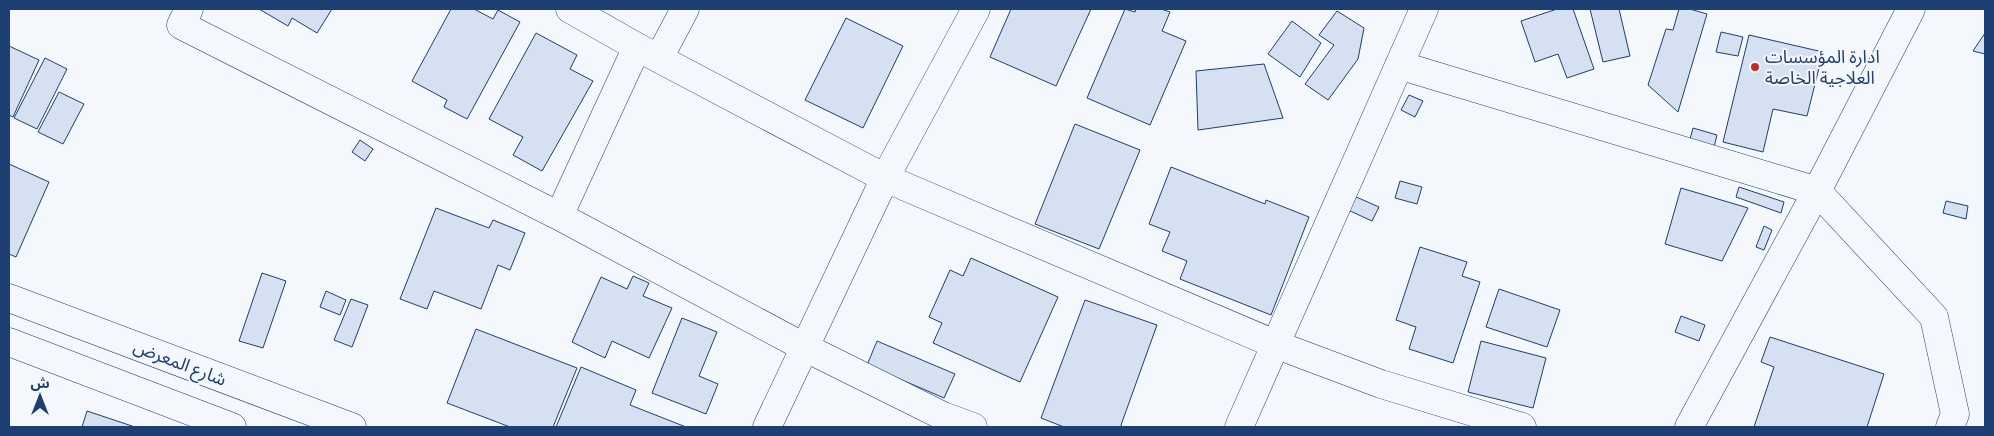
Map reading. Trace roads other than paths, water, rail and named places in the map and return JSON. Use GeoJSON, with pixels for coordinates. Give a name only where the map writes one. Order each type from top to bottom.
{"type":"FeatureCollection","features":[{"type":"Feature","properties":{"kind":"street"},"geometry":{"type":"LineString","coordinates":[[189,9],[181,25],[559,216],[804,347],[943,416],[973,427]]}},
{"type":"Feature","properties":{"kind":"street"},"geometry":{"type":"LineString","coordinates":[[570,9],[885,178],[1277,345],[1381,384],[1522,427]]}},
{"type":"Feature","properties":{"kind":"street"},"geometry":{"type":"LineString","coordinates":[[559,216],[648,52],[685,9]]}},
{"type":"Feature","properties":{"kind":"street"},"geometry":{"type":"LineString","coordinates":[[766,427],[885,178],[976,9]]}},
{"type":"Feature","properties":{"kind":"street"},"geometry":{"type":"LineString","coordinates":[[1239,427],[1277,345],[1297,293],[1424,9]]}},
{"type":"Feature","properties":{"kind":"street"},"geometry":{"type":"LineString","coordinates":[[1689,427],[1817,191],[1911,9]]}},
{"type":"Feature","properties":{"kind":"street"},"geometry":{"type":"LineString","coordinates":[[1399,65],[1817,191],[1934,318],[1955,414],[1950,427]]}},
{"type":"Feature","properties":{"kind":"street","name":"شارع المعرض"},"geometry":{"type":"LineString","coordinates":[[9,298],[352,427]]}},
{"type":"Feature","properties":{"kind":"street"},"geometry":{"type":"LineString","coordinates":[[9,342],[232,427]]}},
{"type":"Feature","properties":{"kind":"place","name":"ادارة المؤسسات العلاجية الخاصة"},"geometry":{"type":"Point","coordinates":[1755,67]}}]}
